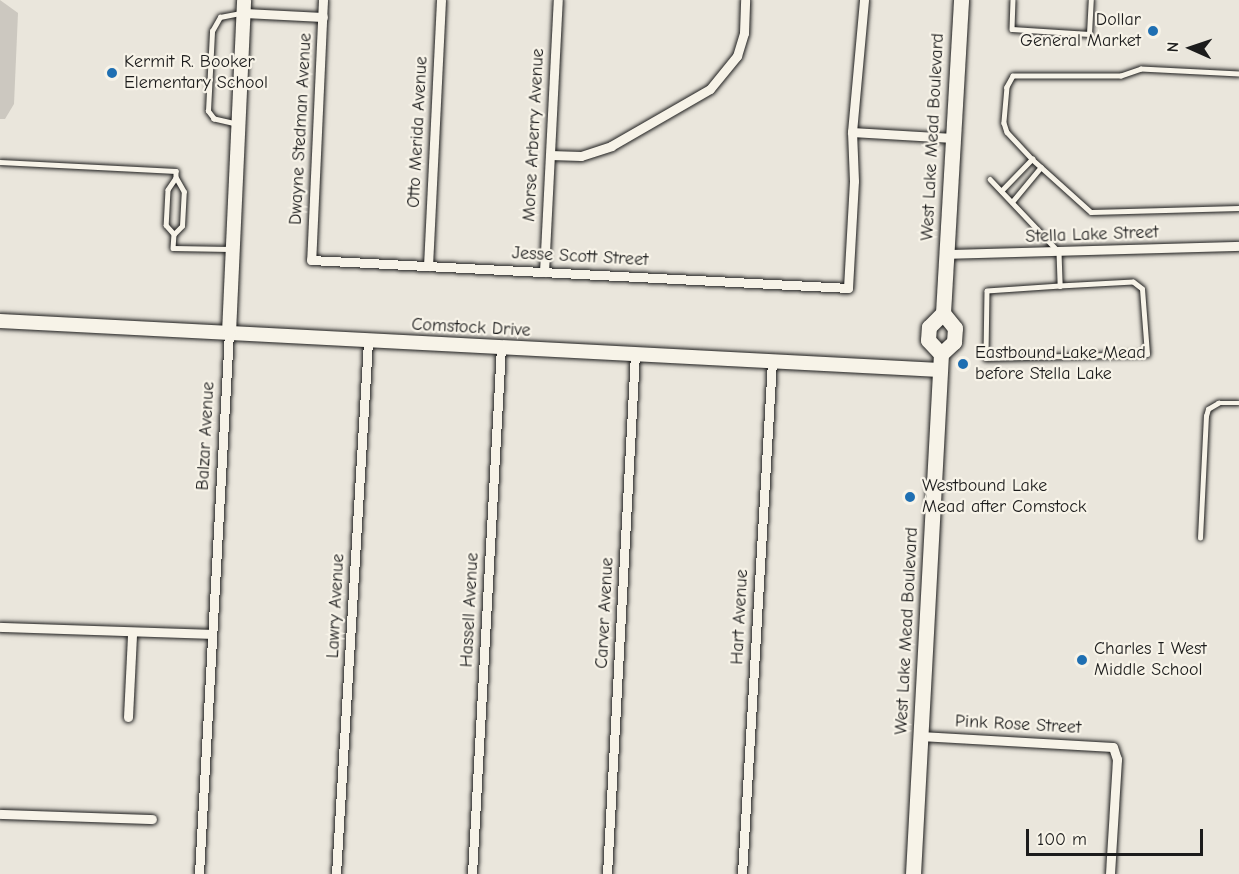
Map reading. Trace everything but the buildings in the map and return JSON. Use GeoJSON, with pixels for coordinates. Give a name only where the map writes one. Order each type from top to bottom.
{"type":"FeatureCollection","features":[{"type":"Feature","properties":{"kind":"main road","name":"West Lake Mead Boulevard"},"geometry":{"type":"LineString","coordinates":[[913,874],[941,354],[954,342],[955,328],[943,313],[961,0]]}},
{"type":"Feature","properties":{"kind":"main road","name":"West Lake Mead Boulevard"},"geometry":{"type":"LineString","coordinates":[[941,354],[928,340],[929,327],[943,313]]}},
{"type":"Feature","properties":{"kind":"street","name":"Dwayne Stedman Avenue"},"geometry":{"type":"LineString","coordinates":[[311,260],[324,0]]}},
{"type":"Feature","properties":{"kind":"street","name":"Otto Merida Avenue"},"geometry":{"type":"LineString","coordinates":[[428,266],[441,0]]}},
{"type":"Feature","properties":{"kind":"street","name":"Morse Arberry Avenue"},"geometry":{"type":"LineString","coordinates":[[544,272],[558,0]]}},
{"type":"Feature","properties":{"kind":"street"},"geometry":{"type":"LineString","coordinates":[[550,155],[581,156],[611,146],[710,89],[737,56],[744,33],[745,0]]}},
{"type":"Feature","properties":{"kind":"street"},"geometry":{"type":"LineString","coordinates":[[864,0],[852,132],[953,138]]}},
{"type":"Feature","properties":{"kind":"street"},"geometry":{"type":"LineString","coordinates":[[244,6],[323,17]]}},
{"type":"Feature","properties":{"kind":"street","name":"Balzar Avenue"},"geometry":{"type":"LineString","coordinates":[[199,874],[210,634],[229,333],[244,6]]}},
{"type":"Feature","properties":{"kind":"street","name":"Jesse Scott Street"},"geometry":{"type":"LineString","coordinates":[[311,260],[848,288],[854,181],[852,132]]}},
{"type":"Feature","properties":{"kind":"street","name":"Stella Lake Street"},"geometry":{"type":"LineString","coordinates":[[946,254],[1239,246]]}},
{"type":"Feature","properties":{"kind":"street","name":"Comstock Drive"},"geometry":{"type":"LineString","coordinates":[[0,321],[940,370]]}},
{"type":"Feature","properties":{"kind":"street","name":"Lawry Avenue"},"geometry":{"type":"LineString","coordinates":[[336,874],[368,340]]}},
{"type":"Feature","properties":{"kind":"street","name":"Hassell Avenue"},"geometry":{"type":"LineString","coordinates":[[472,874],[501,347]]}},
{"type":"Feature","properties":{"kind":"street","name":"Carver Avenue"},"geometry":{"type":"LineString","coordinates":[[608,874],[635,354]]}},
{"type":"Feature","properties":{"kind":"street","name":"Hart Avenue"},"geometry":{"type":"LineString","coordinates":[[741,874],[772,362]]}},
{"type":"Feature","properties":{"kind":"street"},"geometry":{"type":"LineString","coordinates":[[0,627],[132,634],[210,634]]}},
{"type":"Feature","properties":{"kind":"street"},"geometry":{"type":"LineString","coordinates":[[128,717],[132,634]]}},
{"type":"Feature","properties":{"kind":"street","name":"Pink Rose Street"},"geometry":{"type":"LineString","coordinates":[[920,736],[1113,747],[1117,759],[1110,874]]}},
{"type":"Feature","properties":{"kind":"street"},"geometry":{"type":"LineString","coordinates":[[0,814],[152,819]]}},
{"type":"Feature","properties":{"kind":"lane"},"geometry":{"type":"LineString","coordinates":[[1013,0],[1012,29],[1089,34],[1090,0]]}},
{"type":"Feature","properties":{"kind":"lane"},"geometry":{"type":"LineString","coordinates":[[239,125],[214,119],[207,111],[212,31],[220,17],[244,6]]}},
{"type":"Feature","properties":{"kind":"lane"},"geometry":{"type":"LineString","coordinates":[[1239,74],[1141,69],[1121,76],[1013,76],[1007,87],[1004,123],[1007,132],[1032,159],[1091,212],[1239,208]]}},
{"type":"Feature","properties":{"kind":"lane"},"geometry":{"type":"LineString","coordinates":[[1002,191],[1032,159]]}},
{"type":"Feature","properties":{"kind":"lane"},"geometry":{"type":"LineString","coordinates":[[0,162],[176,171],[176,178],[184,192],[182,226],[174,234],[173,248],[233,249]]}},
{"type":"Feature","properties":{"kind":"lane"},"geometry":{"type":"LineString","coordinates":[[1012,202],[1041,167]]}},
{"type":"Feature","properties":{"kind":"lane"},"geometry":{"type":"LineString","coordinates":[[174,234],[166,225],[168,190],[176,178]]}},
{"type":"Feature","properties":{"kind":"lane"},"geometry":{"type":"LineString","coordinates":[[990,179],[1059,252],[1060,286]]}},
{"type":"Feature","properties":{"kind":"lane"},"geometry":{"type":"LineString","coordinates":[[1133,282],[1142,289],[1147,354],[986,358],[987,291],[1060,286],[1133,282]]}},
{"type":"Feature","properties":{"kind":"lane"},"geometry":{"type":"LineString","coordinates":[[1200,538],[1208,409],[1218,403],[1239,403]]}},
{"type":"Feature","properties":{"kind":"shaded area"},"geometry":{"type":"Polygon","coordinates":[[[0,0],[18,13],[14,104],[5,119],[0,119],[0,0]]]}},
{"type":"Feature","properties":{"kind":"place","name":"Dollar General Market"},"geometry":{"type":"Point","coordinates":[1153,31]}},
{"type":"Feature","properties":{"kind":"place","name":"Kermit R. Booker Elementary School"},"geometry":{"type":"Point","coordinates":[112,73]}},
{"type":"Feature","properties":{"kind":"place","name":"Eastbound Lake Mead before Stella Lake"},"geometry":{"type":"Point","coordinates":[963,364]}},
{"type":"Feature","properties":{"kind":"place","name":"Westbound Lake Mead after Comstock"},"geometry":{"type":"Point","coordinates":[910,497]}},
{"type":"Feature","properties":{"kind":"place","name":"Charles I West Middle School"},"geometry":{"type":"Point","coordinates":[1082,660]}}]}
